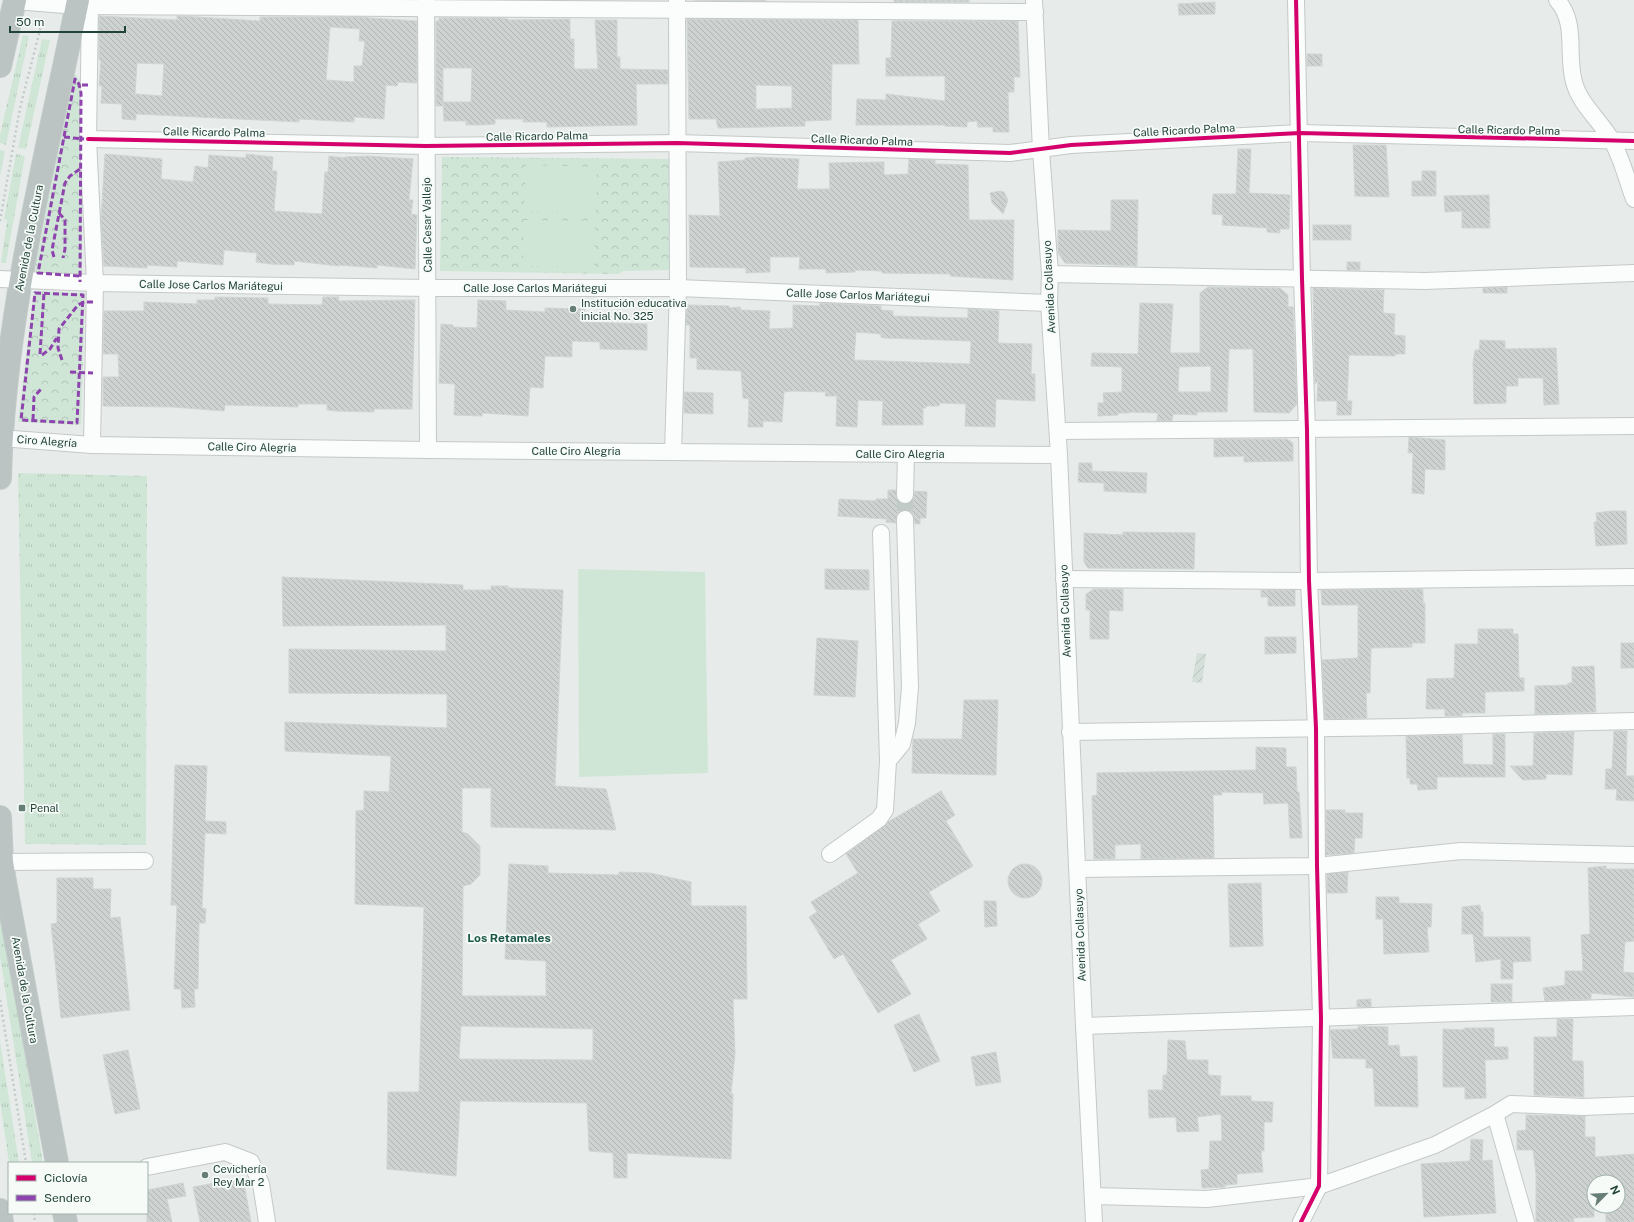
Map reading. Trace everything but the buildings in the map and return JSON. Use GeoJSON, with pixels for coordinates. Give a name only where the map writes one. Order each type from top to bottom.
{"type":"FeatureCollection","features":[{"type":"Feature","properties":{"kind":"highway","name":"Avenida de la Cultura"},"geometry":{"type":"LineString","coordinates":[[0,478],[0,438],[10,279],[82,4]]}},
{"type":"Feature","properties":{"kind":"highway"},"geometry":{"type":"LineString","coordinates":[[0,66],[10,6]]}},
{"type":"Feature","properties":{"kind":"highway","name":"Avenida de la Cultura"},"geometry":{"type":"LineString","coordinates":[[0,817],[2,862],[56,1162]]}},
{"type":"Feature","properties":{"kind":"highway"},"geometry":{"type":"LineString","coordinates":[[0,1210],[2,1222]]}},
{"type":"Feature","properties":{"kind":"street"},"geometry":{"type":"LineString","coordinates":[[1296,0],[1307,430],[1309,581],[1316,728],[1317,866],[1321,1018],[1319,1186],[1301,1222]]}},
{"type":"Feature","properties":{"kind":"street"},"geometry":{"type":"LineString","coordinates":[[1558,0],[1569,17],[1574,83],[1584,103],[1612,141],[1634,198]]}},
{"type":"Feature","properties":{"kind":"street"},"geometry":{"type":"LineString","coordinates":[[10,6],[46,4],[1035,6]]}},
{"type":"Feature","properties":{"kind":"street"},"geometry":{"type":"LineString","coordinates":[[82,4],[95,283],[92,445]]}},
{"type":"Feature","properties":{"kind":"street","name":"Calle Cesar Vallejo"},"geometry":{"type":"LineString","coordinates":[[426,5],[426,146],[429,288],[428,450]]}},
{"type":"Feature","properties":{"kind":"street"},"geometry":{"type":"LineString","coordinates":[[673,452],[678,288],[677,5]]}},
{"type":"Feature","properties":{"kind":"street","name":"Avenida Collasuyo"},"geometry":{"type":"LineString","coordinates":[[1035,6],[1041,150],[1050,274],[1049,303],[1058,431],[1070,732],[1078,870],[1094,1222]]}},
{"type":"Feature","properties":{"kind":"street","name":"Calle Ricardo Palma"},"geometry":{"type":"LineString","coordinates":[[88,139],[426,146],[677,143],[1010,153],[1071,145],[1300,133],[1634,141]]}},
{"type":"Feature","properties":{"kind":"street"},"geometry":{"type":"LineString","coordinates":[[1050,274],[1426,281],[1634,273]]}},
{"type":"Feature","properties":{"kind":"street","name":"Calle Jose Carlos Mariátegui"},"geometry":{"type":"LineString","coordinates":[[10,279],[95,283],[429,288],[678,288],[1049,303]]}},
{"type":"Feature","properties":{"kind":"street"},"geometry":{"type":"LineString","coordinates":[[1058,431],[1634,426]]}},
{"type":"Feature","properties":{"kind":"street","name":"Ciro Alegría"},"geometry":{"type":"LineString","coordinates":[[0,438],[92,445]]}},
{"type":"Feature","properties":{"kind":"street","name":"Calle Ciro Alegria"},"geometry":{"type":"LineString","coordinates":[[92,445],[906,455],[1059,455]]}},
{"type":"Feature","properties":{"kind":"street"},"geometry":{"type":"LineString","coordinates":[[905,495],[906,455]]}},
{"type":"Feature","properties":{"kind":"street"},"geometry":{"type":"LineString","coordinates":[[888,761],[902,744],[907,723],[910,687],[905,519]]}},
{"type":"Feature","properties":{"kind":"street"},"geometry":{"type":"LineString","coordinates":[[830,854],[879,819],[885,810],[888,761],[882,533]]}},
{"type":"Feature","properties":{"kind":"street"},"geometry":{"type":"LineString","coordinates":[[1064,579],[1309,581],[1634,577]]}},
{"type":"Feature","properties":{"kind":"street"},"geometry":{"type":"LineString","coordinates":[[885,686],[910,687]]}},
{"type":"Feature","properties":{"kind":"street"},"geometry":{"type":"LineString","coordinates":[[1070,732],[1404,728],[1634,721]]}},
{"type":"Feature","properties":{"kind":"street"},"geometry":{"type":"LineString","coordinates":[[1078,870],[1317,866],[1461,851],[1634,855]]}},
{"type":"Feature","properties":{"kind":"street"},"geometry":{"type":"LineString","coordinates":[[2,862],[145,860]]}},
{"type":"Feature","properties":{"kind":"street"},"geometry":{"type":"LineString","coordinates":[[1084,1026],[1634,1007]]}},
{"type":"Feature","properties":{"kind":"street"},"geometry":{"type":"LineString","coordinates":[[1093,1196],[1207,1199],[1319,1186],[1435,1145],[1496,1114],[1511,1104],[1583,1106],[1634,1105]]}},
{"type":"Feature","properties":{"kind":"street"},"geometry":{"type":"LineString","coordinates":[[1496,1114],[1526,1222]]}},
{"type":"Feature","properties":{"kind":"street"},"geometry":{"type":"LineString","coordinates":[[148,1167],[225,1152],[250,1162],[262,1184],[267,1222]]}},
{"type":"Feature","properties":{"kind":"path"},"geometry":{"type":"LineString","coordinates":[[0,221],[20,108],[46,4]]}},
{"type":"Feature","properties":{"kind":"path"},"geometry":{"type":"LineString","coordinates":[[0,1000],[26,1162]]}},
{"type":"Feature","properties":{"kind":"shaded area"},"geometry":{"type":"Polygon","coordinates":[[[1197,653],[1206,654],[1202,683],[1192,682],[1197,653]]]}},
{"type":"Feature","properties":{"kind":"green space"},"geometry":{"type":"Polygon","coordinates":[[[23,35],[29,36],[6,145],[0,143],[0,135],[23,35]]]}},
{"type":"Feature","properties":{"kind":"green space"},"geometry":{"type":"Polygon","coordinates":[[[42,39],[50,40],[26,149],[18,148],[42,39]]]}},
{"type":"Feature","properties":{"kind":"green space"},"geometry":{"type":"Polygon","coordinates":[[[74,72],[82,85],[82,280],[34,275],[74,72]]]}},
{"type":"Feature","properties":{"kind":"green space"},"geometry":{"type":"Polygon","coordinates":[[[0,150],[5,151],[0,176],[0,150]]]}},
{"type":"Feature","properties":{"kind":"green space"},"geometry":{"type":"Polygon","coordinates":[[[16,154],[25,156],[6,263],[1,263],[7,220],[4,219],[16,154]]]}},
{"type":"Feature","properties":{"kind":"green space"},"geometry":{"type":"Polygon","coordinates":[[[442,157],[669,159],[670,270],[623,271],[619,274],[440,271],[442,157]]]}},
{"type":"Feature","properties":{"kind":"green space"},"geometry":{"type":"Polygon","coordinates":[[[526,165],[597,167],[596,213],[524,212],[526,165]]]}},
{"type":"Feature","properties":{"kind":"green space"},"geometry":{"type":"Polygon","coordinates":[[[524,220],[595,221],[594,267],[523,266],[524,220]]]}},
{"type":"Feature","properties":{"kind":"green space"},"geometry":{"type":"Polygon","coordinates":[[[34,291],[85,293],[81,425],[18,422],[34,291]]]}},
{"type":"Feature","properties":{"kind":"green space"},"geometry":{"type":"Polygon","coordinates":[[[18,473],[147,476],[146,845],[25,844],[18,473]]]}},
{"type":"Feature","properties":{"kind":"green space"},"geometry":{"type":"Polygon","coordinates":[[[578,569],[705,572],[708,773],[579,777],[578,569]]]}},
{"type":"Feature","properties":{"kind":"green space"},"geometry":{"type":"Polygon","coordinates":[[[0,893],[3,922],[43,1162],[32,1162],[0,956],[0,893]]]}},
{"type":"Feature","properties":{"kind":"green space"},"geometry":{"type":"Polygon","coordinates":[[[0,1041],[19,1162],[9,1162],[0,1101],[0,1041]]]}},
{"type":"Feature","properties":{"kind":"tunnel"},"geometry":{"type":"LineString","coordinates":[[905,495],[905,519]]}},
{"type":"Feature","properties":{"kind":"marked path"},"geometry":{"type":"LineString","coordinates":[[79,276],[38,273],[75,79],[79,84],[81,93],[80,282]]}},
{"type":"Feature","properties":{"kind":"marked path"},"geometry":{"type":"LineString","coordinates":[[82,85],[89,85]]}},
{"type":"Feature","properties":{"kind":"marked path"},"geometry":{"type":"LineString","coordinates":[[64,137],[84,139]]}},
{"type":"Feature","properties":{"kind":"marked path"},"geometry":{"type":"LineString","coordinates":[[54,257],[52,250],[65,183],[70,176],[80,169]]}},
{"type":"Feature","properties":{"kind":"marked path"},"geometry":{"type":"LineString","coordinates":[[59,213],[65,220],[65,249],[63,258]]}},
{"type":"Feature","properties":{"kind":"marked path"},"geometry":{"type":"LineString","coordinates":[[35,293],[83,295],[77,423],[21,420],[35,293]]}},
{"type":"Feature","properties":{"kind":"marked path"},"geometry":{"type":"LineString","coordinates":[[40,354],[44,293]]}},
{"type":"Feature","properties":{"kind":"marked path"},"geometry":{"type":"LineString","coordinates":[[62,360],[58,348],[59,329],[78,305],[84,302],[94,302]]}},
{"type":"Feature","properties":{"kind":"marked path"},"geometry":{"type":"LineString","coordinates":[[42,355],[50,349],[56,339],[58,340]]}},
{"type":"Feature","properties":{"kind":"marked path"},"geometry":{"type":"LineString","coordinates":[[70,372],[93,373]]}},
{"type":"Feature","properties":{"kind":"marked path"},"geometry":{"type":"LineString","coordinates":[[33,420],[34,397],[41,389]]}},
{"type":"Feature","properties":{"kind":"cycle path"},"geometry":{"type":"LineString","coordinates":[[1296,0],[1307,430],[1309,581],[1316,728],[1317,866],[1321,1018],[1319,1186],[1301,1222]]}},
{"type":"Feature","properties":{"kind":"cycle path"},"geometry":{"type":"LineString","coordinates":[[88,139],[426,146],[677,143],[1010,153],[1071,145],[1300,133],[1634,141]]}},
{"type":"Feature","properties":{"kind":"place","name":"Institución educativa inicial No. 325"},"geometry":{"type":"Point","coordinates":[573,309]}},
{"type":"Feature","properties":{"kind":"place","name":"Penal"},"geometry":{"type":"Point","coordinates":[22,808]}},
{"type":"Feature","properties":{"kind":"place","name":"Cevichería Rey Mar 2"},"geometry":{"type":"Point","coordinates":[205,1175]}},
{"type":"Feature","properties":{"kind":"district","name":"Los Retamales"},"geometry":{"type":"Point","coordinates":[509,938]}}]}
